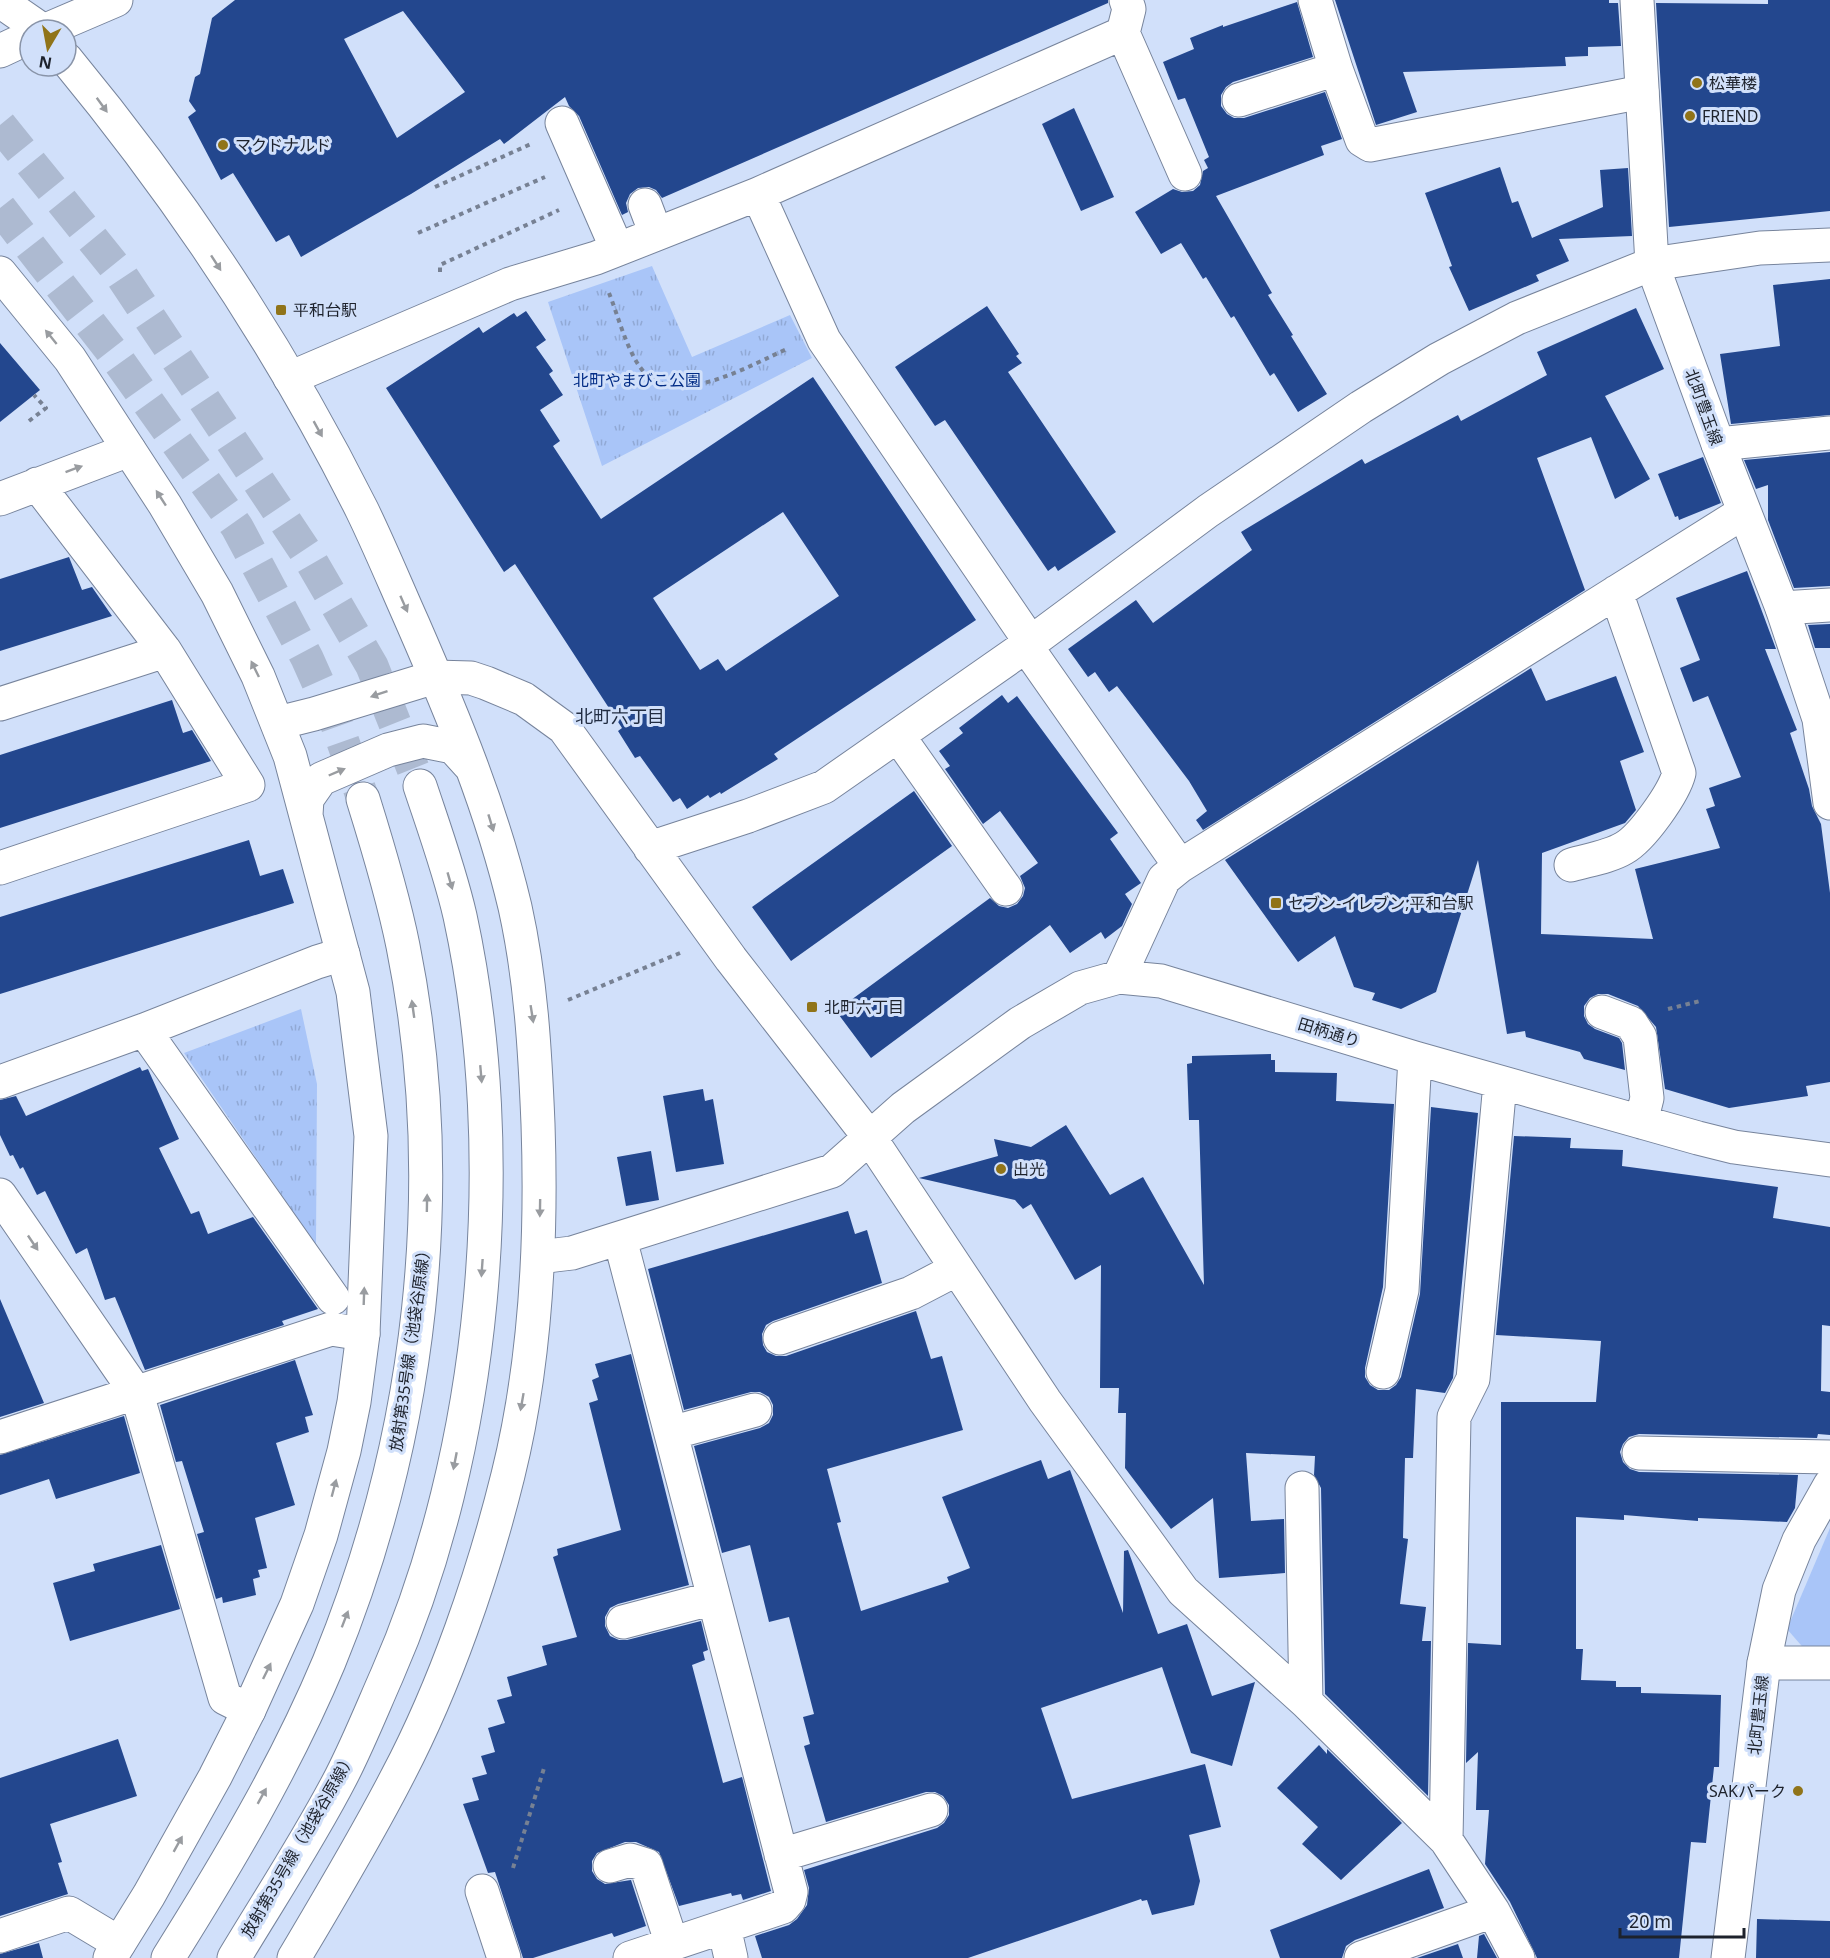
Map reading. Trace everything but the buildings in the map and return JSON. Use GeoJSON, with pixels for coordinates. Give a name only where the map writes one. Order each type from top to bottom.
{"type":"FeatureCollection","features":[{"type":"Feature","properties":{"kind":"street"},"geometry":{"type":"LineString","coordinates":[[73,18],[116,0]]}},
{"type":"Feature","properties":{"kind":"street"},"geometry":{"type":"LineString","coordinates":[[1126,0],[1129,9],[1123,33],[1185,174]]}},
{"type":"Feature","properties":{"kind":"street"},"geometry":{"type":"LineString","coordinates":[[1315,0],[1336,69],[1362,140],[1370,145],[1642,92]]}},
{"type":"Feature","properties":{"kind":"street","name":"北町豊玉線"},"geometry":{"type":"LineString","coordinates":[[1637,0],[1652,264],[1718,444],[1824,717],[1830,803]]}},
{"type":"Feature","properties":{"kind":"street"},"geometry":{"type":"LineString","coordinates":[[0,1],[26,18]]}},
{"type":"Feature","properties":{"kind":"street"},"geometry":{"type":"LineString","coordinates":[[290,378],[510,284],[607,254],[651,220],[758,194],[1123,33]]}},
{"type":"Feature","properties":{"kind":"street"},"geometry":{"type":"LineString","coordinates":[[0,51],[18,43]]}},
{"type":"Feature","properties":{"kind":"street"},"geometry":{"type":"LineString","coordinates":[[1239,100],[1336,69]]}},
{"type":"Feature","properties":{"kind":"street"},"geometry":{"type":"LineString","coordinates":[[78,75],[196,231],[290,378],[362,511],[435,677],[491,822],[515,909],[534,1027],[540,1187],[539,1257],[524,1393],[508,1474],[470,1600],[441,1678],[399,1773],[294,1958]]}},
{"type":"Feature","properties":{"kind":"street"},"geometry":{"type":"LineString","coordinates":[[563,126],[592,194],[607,254]]}},
{"type":"Feature","properties":{"kind":"street"},"geometry":{"type":"LineString","coordinates":[[758,194],[821,334],[1028,645],[1180,866]]}},
{"type":"Feature","properties":{"kind":"street"},"geometry":{"type":"LineString","coordinates":[[650,848],[748,816],[824,787],[899,737],[1028,645],[1208,511],[1361,407],[1439,359],[1517,318],[1652,264],[1760,248],[1830,245]]}},
{"type":"Feature","properties":{"kind":"street"},"geometry":{"type":"LineString","coordinates":[[0,273],[70,359],[129,450],[218,593],[258,676],[290,756],[353,992],[371,1136],[363,1334],[344,1451],[321,1535],[293,1614],[249,1710],[149,1895],[114,1951],[69,1914],[0,1936]]}},
{"type":"Feature","properties":{"kind":"street"},"geometry":{"type":"LineString","coordinates":[[1718,444],[1830,433]]}},
{"type":"Feature","properties":{"kind":"street"},"geometry":{"type":"LineString","coordinates":[[0,499],[129,450]]}},
{"type":"Feature","properties":{"kind":"street"},"geometry":{"type":"LineString","coordinates":[[0,868],[248,785],[165,651],[37,484]]}},
{"type":"Feature","properties":{"kind":"street"},"geometry":{"type":"LineString","coordinates":[[1119,978],[1164,879],[1180,866],[1744,512]]}},
{"type":"Feature","properties":{"kind":"street"},"geometry":{"type":"LineString","coordinates":[[1571,865],[1622,849],[1632,843],[1672,791],[1679,773],[1616,592]]}},
{"type":"Feature","properties":{"kind":"street"},"geometry":{"type":"LineString","coordinates":[[1782,608],[1830,605]]}},
{"type":"Feature","properties":{"kind":"street"},"geometry":{"type":"LineString","coordinates":[[0,704],[165,651]]}},
{"type":"Feature","properties":{"kind":"street"},"geometry":{"type":"LineString","coordinates":[[278,723],[435,677],[471,678],[486,683],[524,699],[564,728],[731,960],[870,1138],[1045,1401],[1183,1591],[1306,1702],[1446,1840],[1493,1911],[1518,1958]]}},
{"type":"Feature","properties":{"kind":"street"},"geometry":{"type":"LineString","coordinates":[[899,737],[1006,889]]}},
{"type":"Feature","properties":{"kind":"street"},"geometry":{"type":"LineString","coordinates":[[306,815],[307,799],[321,779],[388,750],[423,741],[453,747],[472,768]]}},
{"type":"Feature","properties":{"kind":"street","name":"放射第35号線（池袋谷原線）"},"geometry":{"type":"LineString","coordinates":[[234,1958],[341,1776],[388,1673],[415,1604],[451,1480],[475,1349],[486,1182],[480,1062],[473,996],[459,914],[420,786]]}},
{"type":"Feature","properties":{"kind":"street","name":"放射第35号線（池袋谷原線）"},"geometry":{"type":"LineString","coordinates":[[168,1958],[277,1769],[328,1663],[353,1600],[400,1436],[425,1249],[424,1110],[404,947],[387,876],[363,799]]}},
{"type":"Feature","properties":{"kind":"street"},"geometry":{"type":"LineString","coordinates":[[0,1082],[343,954]]}},
{"type":"Feature","properties":{"kind":"street","name":"田柄通り"},"geometry":{"type":"LineString","coordinates":[[539,1257],[572,1253],[620,1239],[832,1171],[903,1108],[1020,1023],[1080,988],[1119,978],[1161,981],[1500,1083],[1734,1147],[1830,1160]]}},
{"type":"Feature","properties":{"kind":"street"},"geometry":{"type":"LineString","coordinates":[[1602,1012],[1631,1023],[1640,1037],[1647,1098],[1641,1122]]}},
{"type":"Feature","properties":{"kind":"street"},"geometry":{"type":"LineString","coordinates":[[144,1030],[333,1298]]}},
{"type":"Feature","properties":{"kind":"street"},"geometry":{"type":"LineString","coordinates":[[1383,1372],[1402,1290],[1415,1058]]}},
{"type":"Feature","properties":{"kind":"street"},"geometry":{"type":"LineString","coordinates":[[1446,1840],[1454,1417],[1473,1379],[1500,1083]]}},
{"type":"Feature","properties":{"kind":"street"},"geometry":{"type":"LineString","coordinates":[[0,1194],[137,1394],[225,1698],[249,1710]]}},
{"type":"Feature","properties":{"kind":"street"},"geometry":{"type":"LineString","coordinates":[[620,1239],[791,1892],[789,1900],[783,1907],[728,1943],[672,1944],[630,1958]]}},
{"type":"Feature","properties":{"kind":"street"},"geometry":{"type":"LineString","coordinates":[[780,1338],[911,1293],[957,1269]]}},
{"type":"Feature","properties":{"kind":"street"},"geometry":{"type":"LineString","coordinates":[[0,1437],[331,1329],[363,1334]]}},
{"type":"Feature","properties":{"kind":"street"},"geometry":{"type":"LineString","coordinates":[[671,1433],[755,1410]]}},
{"type":"Feature","properties":{"kind":"street"},"geometry":{"type":"LineString","coordinates":[[1639,1453],[1830,1457]]}},
{"type":"Feature","properties":{"kind":"street","name":"北町豊玉線"},"geometry":{"type":"LineString","coordinates":[[1728,1958],[1764,1663],[1779,1590],[1799,1540],[1830,1485]]}},
{"type":"Feature","properties":{"kind":"street"},"geometry":{"type":"LineString","coordinates":[[1302,1488],[1306,1702]]}},
{"type":"Feature","properties":{"kind":"street"},"geometry":{"type":"LineString","coordinates":[[623,1622],[714,1598]]}},
{"type":"Feature","properties":{"kind":"street"},"geometry":{"type":"LineString","coordinates":[[1764,1663],[1830,1663]]}},
{"type":"Feature","properties":{"kind":"street"},"geometry":{"type":"LineString","coordinates":[[781,1855],[930,1810]]}},
{"type":"Feature","properties":{"kind":"street"},"geometry":{"type":"LineString","coordinates":[[610,1866],[630,1860],[646,1865],[672,1944]]}},
{"type":"Feature","properties":{"kind":"street"},"geometry":{"type":"LineString","coordinates":[[482,1891],[504,1958]]}},
{"type":"Feature","properties":{"kind":"street"},"geometry":{"type":"LineString","coordinates":[[1361,1958],[1493,1911]]}},
{"type":"Feature","properties":{"kind":"path"},"geometry":{"type":"LineString","coordinates":[[435,187],[563,126]]}},
{"type":"Feature","properties":{"kind":"path"},"geometry":{"type":"LineString","coordinates":[[418,232],[579,162]]}},
{"type":"Feature","properties":{"kind":"path"},"geometry":{"type":"LineString","coordinates":[[456,307],[439,269],[440,265],[592,194]]}},
{"type":"Feature","properties":{"kind":"path"},"geometry":{"type":"LineString","coordinates":[[607,254],[634,358],[645,374],[676,387],[710,381],[821,334]]}},
{"type":"Feature","properties":{"kind":"path"},"geometry":{"type":"LineString","coordinates":[[30,422],[46,408],[34,395]]}},
{"type":"Feature","properties":{"kind":"path"},"geometry":{"type":"LineString","coordinates":[[568,1000],[681,953]]}},
{"type":"Feature","properties":{"kind":"path"},"geometry":{"type":"LineString","coordinates":[[482,1891],[500,1886],[509,1878],[545,1765]]}},
{"type":"Feature","properties":{"kind":"green space","name":"北町やまびこ公園"},"geometry":{"type":"Polygon","coordinates":[[[652,266],[692,357],[790,315],[812,358],[602,466],[548,302],[652,266]]]}},
{"type":"Feature","properties":{"kind":"green space"},"geometry":{"type":"Polygon","coordinates":[[[301,1009],[317,1084],[316,1245],[184,1053],[301,1009]]]}},
{"type":"Feature","properties":{"kind":"green space"},"geometry":{"type":"Polygon","coordinates":[[[1830,1528],[1830,1652],[1807,1652],[1787,1629],[1830,1528]]]}},
{"type":"Feature","properties":{"kind":"tunnel"},"geometry":{"type":"LineString","coordinates":[[0,125],[119,272],[307,554],[372,666],[420,786]]}},
{"type":"Feature","properties":{"kind":"tunnel"},"geometry":{"type":"LineString","coordinates":[[0,208],[113,353],[237,527],[307,658],[337,725],[363,799]]}},
{"type":"Feature","properties":{"kind":"place","name":"松華楼"},"geometry":{"type":"Point","coordinates":[1697,83]}},
{"type":"Feature","properties":{"kind":"place","name":"FRIEND"},"geometry":{"type":"Point","coordinates":[1690,116]}},
{"type":"Feature","properties":{"kind":"place","name":"マクドナルド"},"geometry":{"type":"Point","coordinates":[223,145]}},
{"type":"Feature","properties":{"kind":"place","name":"平和台駅"},"geometry":{"type":"Point","coordinates":[281,310]}},
{"type":"Feature","properties":{"kind":"place","name":"セブン-イレブン;平和台駅"},"geometry":{"type":"Point","coordinates":[1276,903]}},
{"type":"Feature","properties":{"kind":"place","name":"北町六丁目"},"geometry":{"type":"Point","coordinates":[812,1007]}},
{"type":"Feature","properties":{"kind":"place","name":"出光"},"geometry":{"type":"Point","coordinates":[1001,1169]}},
{"type":"Feature","properties":{"kind":"place","name":"SAKパーク"},"geometry":{"type":"Point","coordinates":[1798,1791]}},
{"type":"Feature","properties":{"kind":"district","name":"北町六丁目"},"geometry":{"type":"Point","coordinates":[620,716]}}]}
